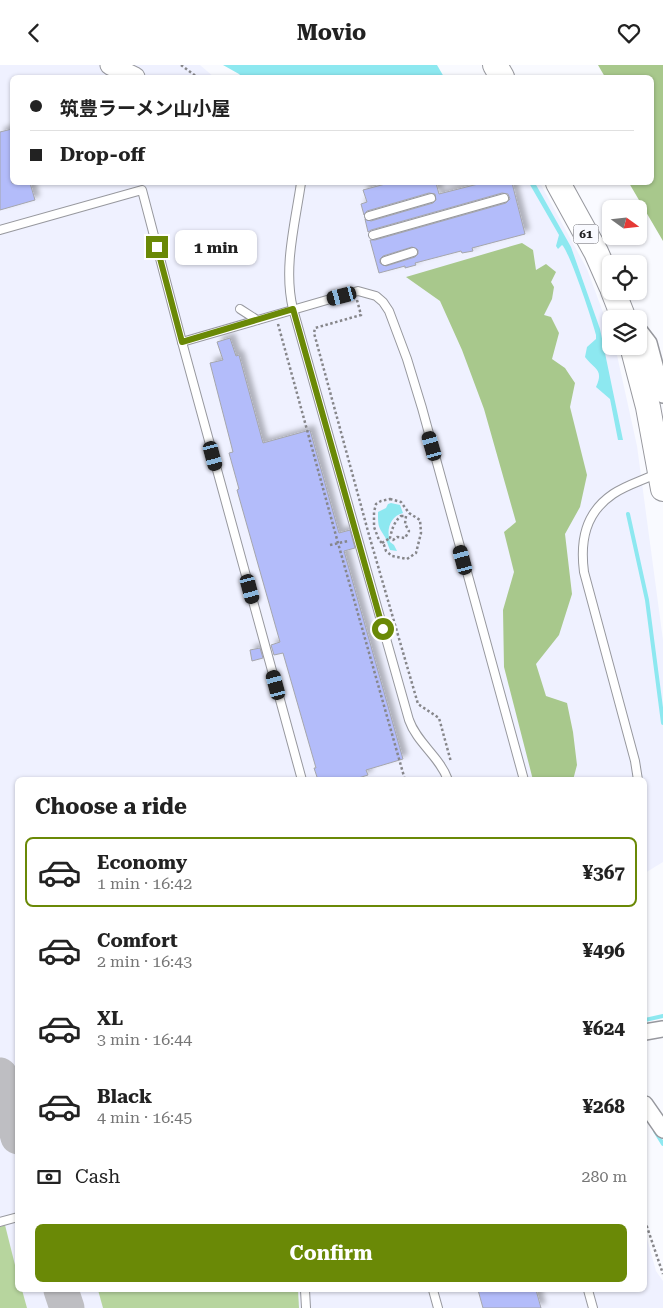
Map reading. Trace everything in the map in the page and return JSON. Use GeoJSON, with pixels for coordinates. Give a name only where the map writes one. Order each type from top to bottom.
{"type":"FeatureCollection","features":[{"type":"Feature","properties":{"kind":"main road","name":"61"},"geometry":{"type":"LineString","coordinates":[[559,185],[602,266]]}},
{"type":"Feature","properties":{"kind":"main road"},"geometry":{"type":"LineString","coordinates":[[634,355],[648,407],[662,478]]}},
{"type":"Feature","properties":{"kind":"street"},"geometry":{"type":"LineString","coordinates":[[110,65],[131,75]]}},
{"type":"Feature","properties":{"kind":"street"},"geometry":{"type":"LineString","coordinates":[[647,340],[663,395]]}},
{"type":"Feature","properties":{"kind":"street"},"geometry":{"type":"LineString","coordinates":[[647,1033],[663,1029]]}},
{"type":"Feature","properties":{"kind":"street"},"geometry":{"type":"LineString","coordinates":[[647,1107],[663,1130]]}},
{"type":"Feature","properties":{"kind":"lane"},"geometry":{"type":"LineString","coordinates":[[301,185],[290,264],[290,291],[293,309],[409,720],[416,736],[442,767],[447,777]]}},
{"type":"Feature","properties":{"kind":"lane"},"geometry":{"type":"LineString","coordinates":[[0,229],[142,190],[301,777]]}},
{"type":"Feature","properties":{"kind":"lane"},"geometry":{"type":"LineString","coordinates":[[369,216],[431,197]]}},
{"type":"Feature","properties":{"kind":"lane"},"geometry":{"type":"LineString","coordinates":[[373,235],[504,198]]}},
{"type":"Feature","properties":{"kind":"lane"},"geometry":{"type":"LineString","coordinates":[[385,261],[413,252]]}},
{"type":"Feature","properties":{"kind":"lane"},"geometry":{"type":"LineString","coordinates":[[182,342],[356,292],[376,296],[383,302],[389,311],[407,359],[523,777]]}},
{"type":"Feature","properties":{"kind":"lane"},"geometry":{"type":"LineString","coordinates":[[240,309],[257,320]]}},
{"type":"Feature","properties":{"kind":"lane"},"geometry":{"type":"LineString","coordinates":[[637,777],[584,572],[581,551],[584,535],[592,517],[603,502],[614,493],[662,478]]}},
{"type":"Feature","properties":{"kind":"lane"},"geometry":{"type":"LineString","coordinates":[[0,1222],[15,1218]]}},
{"type":"Feature","properties":{"kind":"lane"},"geometry":{"type":"LineString","coordinates":[[305,1292],[306,1308]]}},
{"type":"Feature","properties":{"kind":"lane"},"geometry":{"type":"LineString","coordinates":[[434,1292],[438,1308]]}},
{"type":"Feature","properties":{"kind":"lane"},"geometry":{"type":"LineString","coordinates":[[588,1292],[592,1308]]}},
{"type":"Feature","properties":{"kind":"path"},"geometry":{"type":"LineString","coordinates":[[181,65],[194,75]]}},
{"type":"Feature","properties":{"kind":"path"},"geometry":{"type":"LineString","coordinates":[[356,292],[361,315],[315,328],[314,333],[369,535],[418,704],[438,718],[451,762]]}},
{"type":"Feature","properties":{"kind":"path"},"geometry":{"type":"LineString","coordinates":[[278,321],[404,777]]}},
{"type":"Feature","properties":{"kind":"path"},"geometry":{"type":"LineString","coordinates":[[396,499],[401,502],[409,513],[420,520],[422,525],[416,553],[407,559],[392,556],[386,551],[379,540],[374,527],[376,504],[381,501],[396,499]]}},
{"type":"Feature","properties":{"kind":"path"},"geometry":{"type":"LineString","coordinates":[[390,537],[393,540],[397,537],[406,538],[409,531],[405,524],[406,516],[409,513]]}},
{"type":"Feature","properties":{"kind":"path"},"geometry":{"type":"LineString","coordinates":[[382,543],[390,537],[396,521],[401,516],[406,516]]}},
{"type":"Feature","properties":{"kind":"path"},"geometry":{"type":"LineString","coordinates":[[647,1227],[663,1274]]}},
{"type":"Feature","properties":{"kind":"shaded area"},"geometry":{"type":"Polygon","coordinates":[[[0,65],[200,65],[212,75],[10,75],[10,185],[541,185],[587,269],[602,310],[602,355],[617,355],[637,446],[663,640],[663,862],[647,872],[647,777],[15,777],[15,1292],[647,1292],[647,1238],[656,1271],[663,1281],[663,1308],[0,1308],[0,65]]]}},
{"type":"Feature","properties":{"kind":"green space"},"geometry":{"type":"Polygon","coordinates":[[[598,65],[663,65],[663,241],[648,215],[648,200],[639,200],[630,185],[654,185],[654,75],[604,75],[598,65]]]}},
{"type":"Feature","properties":{"kind":"green space"},"geometry":{"type":"Polygon","coordinates":[[[522,243],[533,250],[536,270],[546,264],[556,272],[551,282],[554,287],[552,299],[544,315],[551,317],[559,333],[552,359],[565,368],[575,383],[570,407],[587,475],[580,507],[565,534],[572,594],[559,635],[536,664],[546,696],[567,703],[577,765],[574,777],[532,777],[504,667],[503,610],[514,572],[504,532],[516,522],[484,409],[462,350],[440,301],[406,277],[522,243]]]}},
{"type":"Feature","properties":{"kind":"green space"},"geometry":{"type":"Polygon","coordinates":[[[5,1225],[15,1265],[15,1292],[23,1292],[27,1308],[0,1308],[0,1227],[5,1225]]]}},
{"type":"Feature","properties":{"kind":"green space"},"geometry":{"type":"Polygon","coordinates":[[[99,1292],[298,1292],[299,1308],[103,1308],[99,1292]]]}},
{"type":"Feature","properties":{"kind":"water"},"geometry":{"type":"Polygon","coordinates":[[[223,65],[437,65],[443,75],[240,75],[223,65]]]}},
{"type":"Feature","properties":{"kind":"water"},"geometry":{"type":"Polygon","coordinates":[[[530,185],[536,185],[571,247],[600,329],[602,355],[605,355],[623,440],[618,440],[610,399],[596,387],[599,373],[585,357],[587,347],[596,339],[596,335],[580,287],[565,250],[562,245],[558,249],[556,246],[559,235],[530,185]]]}},
{"type":"Feature","properties":{"kind":"water"},"geometry":{"type":"Polygon","coordinates":[[[391,503],[400,505],[403,513],[392,520],[389,528],[390,542],[397,551],[390,550],[378,523],[378,512],[391,503]]]}},
{"type":"Feature","properties":{"kind":"building"},"geometry":{"type":"Polygon","coordinates":[[[10,130],[10,185],[31,185],[35,200],[0,210],[0,132],[10,130]]]}},
{"type":"Feature","properties":{"kind":"building"},"geometry":{"type":"Polygon","coordinates":[[[382,185],[437,185],[439,194],[474,185],[513,185],[525,234],[472,248],[473,251],[462,253],[461,251],[415,263],[416,265],[405,268],[405,266],[379,273],[370,240],[506,203],[510,199],[508,194],[502,193],[368,232],[365,219],[371,221],[433,203],[436,200],[435,194],[429,193],[367,211],[364,215],[361,204],[367,202],[363,190],[382,185]],[[412,247],[383,256],[380,259],[380,263],[386,266],[415,257],[418,254],[418,250],[412,247]]]}},
{"type":"Feature","properties":{"kind":"building"},"geometry":{"type":"Polygon","coordinates":[[[230,338],[236,356],[239,355],[263,443],[310,430],[339,533],[350,530],[355,548],[344,551],[403,759],[366,770],[368,775],[362,777],[317,777],[283,653],[274,655],[271,645],[280,642],[237,490],[239,489],[229,453],[233,452],[210,363],[223,360],[217,342],[230,338]]]}},
{"type":"Feature","properties":{"kind":"building"},"geometry":{"type":"Polygon","coordinates":[[[260,648],[263,658],[252,661],[250,650],[260,648]]]}},
{"type":"Feature","properties":{"kind":"building"},"geometry":{"type":"Polygon","coordinates":[[[479,1292],[537,1292],[541,1308],[483,1308],[479,1292]]]}},
{"type":"Feature","properties":{"kind":"waterway"},"geometry":{"type":"LineString","coordinates":[[628,514],[647,600],[663,723]]}},
{"type":"Feature","properties":{"kind":"waterway"},"geometry":{"type":"LineString","coordinates":[[647,1020],[663,1016]]}},
{"type":"Feature","properties":{"kind":"waterway"},"geometry":{"type":"LineString","coordinates":[[655,1131],[663,1144]]}},
{"type":"Feature","properties":{"kind":"taxiway"},"geometry":{"type":"LineString","coordinates":[[0,1075],[15,1127]]}},
{"type":"Feature","properties":{"kind":"taxiway"},"geometry":{"type":"LineString","coordinates":[[62,1292],[67,1308]]}},
{"type":"Feature","properties":{"kind":"route"},"geometry":{"type":"LineString","coordinates":[[157,247],[182,342],[293,309],[383,629]]}}]}
